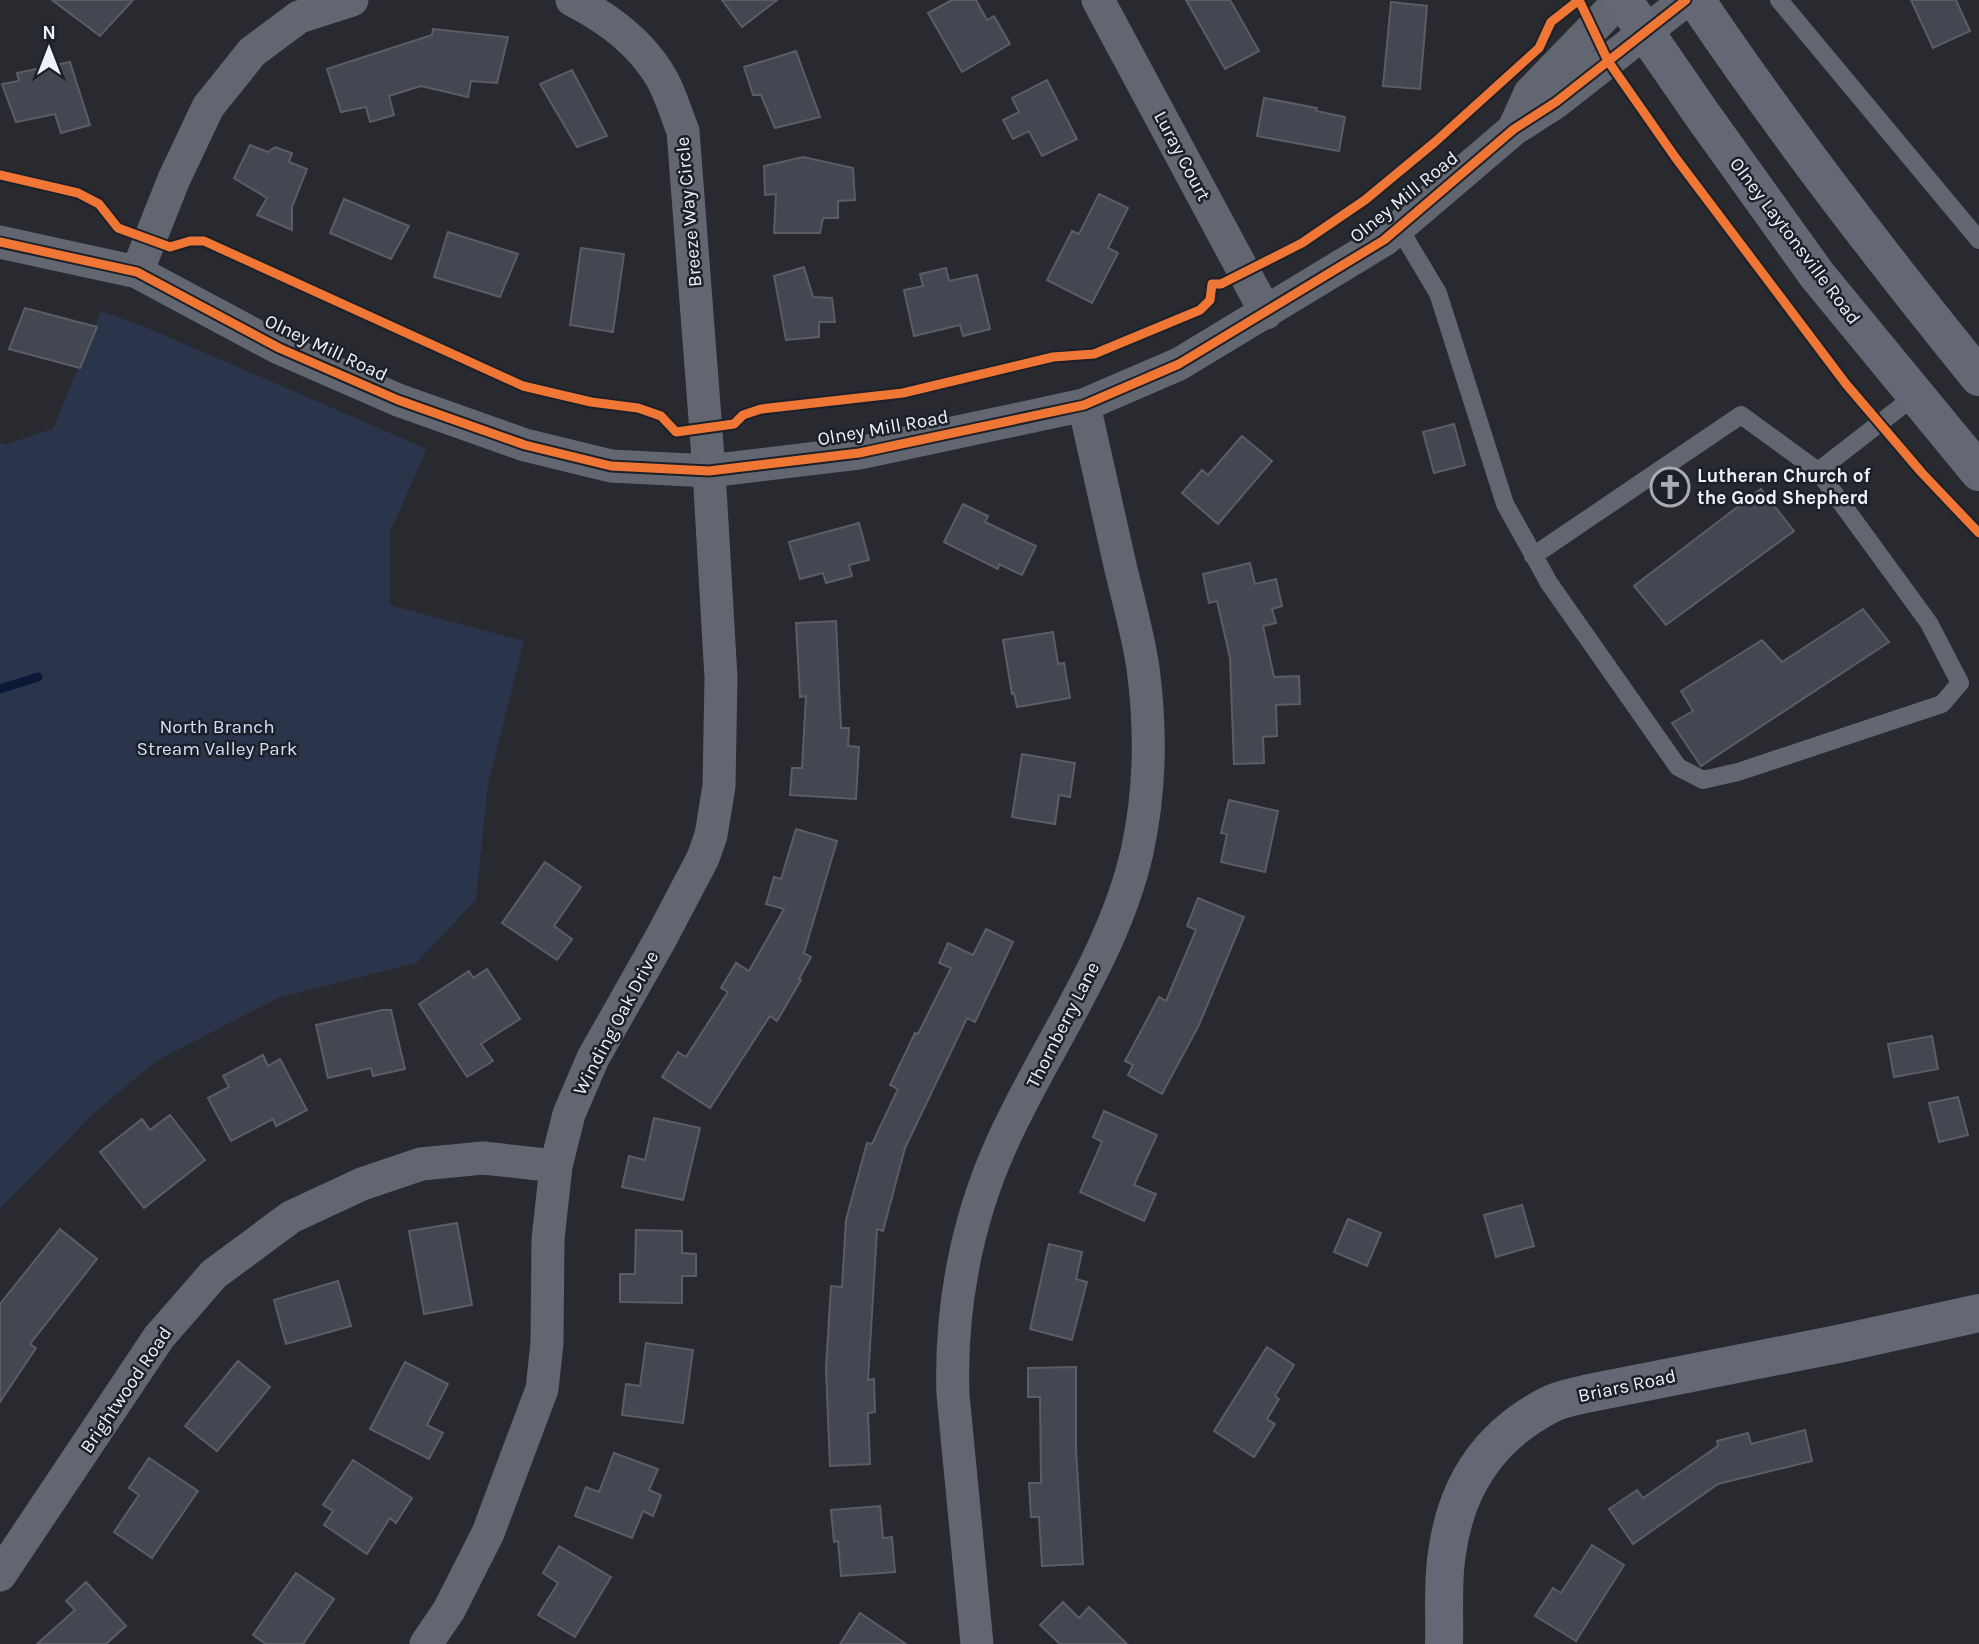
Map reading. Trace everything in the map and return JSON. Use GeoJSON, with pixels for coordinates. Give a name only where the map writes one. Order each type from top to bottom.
{"type":"FeatureCollection","features":[{"type":"Feature","properties":{"kind":"main road"},"geometry":{"type":"LineString","coordinates":[[1696,0],[1779,120],[1886,262],[1979,377]]}},
{"type":"Feature","properties":{"kind":"main road","name":"Olney Laytonsville Road"},"geometry":{"type":"LineString","coordinates":[[1629,10],[1817,275],[1979,472]]}},
{"type":"Feature","properties":{"kind":"main road","name":"Briars Road"},"geometry":{"type":"LineString","coordinates":[[1444,1644],[1445,1575],[1451,1526],[1465,1488],[1485,1455],[1513,1427],[1552,1404],[1586,1394],[1979,1313]]}},
{"type":"Feature","properties":{"kind":"street"},"geometry":{"type":"LineString","coordinates":[[137,272],[174,179],[208,107],[251,52],[299,17],[352,0]]}},
{"type":"Feature","properties":{"kind":"street","name":"Breeze Way Circle"},"geometry":{"type":"LineString","coordinates":[[572,0],[593,10],[636,43],[662,79],[683,131],[709,471]]}},
{"type":"Feature","properties":{"kind":"street","name":"Luray Court"},"geometry":{"type":"LineString","coordinates":[[1098,0],[1266,313]]}},
{"type":"Feature","properties":{"kind":"street","name":"Olney Mill Road"},"geometry":{"type":"LineString","coordinates":[[0,242],[137,272],[279,348],[398,400],[525,445],[611,466],[709,471],[859,453],[1084,405],[1179,364],[1384,240],[1514,129],[1556,102],[1629,10],[1686,0]]}},
{"type":"Feature","properties":{"kind":"street","name":"Thornberry Lane"},"geometry":{"type":"LineString","coordinates":[[977,1644],[953,1395],[952,1356],[960,1283],[977,1209],[997,1154],[1101,951],[1128,885],[1137,850],[1146,785],[1148,728],[1143,666],[1084,405]]}},
{"type":"Feature","properties":{"kind":"street","name":"Winding Oak Drive"},"geometry":{"type":"LineString","coordinates":[[426,1644],[449,1611],[488,1534],[542,1389],[547,1343],[548,1239],[556,1166],[569,1114],[593,1058],[703,858],[711,835],[719,786],[721,678],[709,471]]}},
{"type":"Feature","properties":{"kind":"street","name":"Brightwood Road"},"geometry":{"type":"LineString","coordinates":[[0,1575],[159,1337],[214,1275],[291,1217],[362,1184],[421,1164],[483,1158],[556,1166]]}},
{"type":"Feature","properties":{"kind":"lane"},"geometry":{"type":"LineString","coordinates":[[1779,0],[1979,240]]}},
{"type":"Feature","properties":{"kind":"lane"},"geometry":{"type":"LineString","coordinates":[[1399,228],[1438,293],[1504,504],[1533,556],[1549,583],[1678,767],[1703,780],[1738,772],[1942,704],[1960,683],[1929,623],[1818,471],[1741,415],[1533,556]]}},
{"type":"Feature","properties":{"kind":"lane"},"geometry":{"type":"LineString","coordinates":[[1818,471],[1916,395]]}},
{"type":"Feature","properties":{"kind":"green space","name":"North Branch Stream Valley Park"},"geometry":{"type":"Polygon","coordinates":[[[101,311],[143,326],[427,449],[390,532],[390,605],[524,641],[488,784],[476,900],[416,963],[278,998],[156,1061],[93,1114],[0,1209],[0,443],[8,444],[53,429],[101,311]]]}},
{"type":"Feature","properties":{"kind":"building"},"geometry":{"type":"Polygon","coordinates":[[[52,0],[133,0],[100,36],[52,0]]]}},
{"type":"Feature","properties":{"kind":"building"},"geometry":{"type":"Polygon","coordinates":[[[722,0],[777,0],[742,27],[722,0]]]}},
{"type":"Feature","properties":{"kind":"building"},"geometry":{"type":"Polygon","coordinates":[[[952,0],[976,0],[987,20],[994,16],[1010,44],[962,72],[928,13],[952,0]]]}},
{"type":"Feature","properties":{"kind":"building"},"geometry":{"type":"Polygon","coordinates":[[[1186,0],[1230,0],[1259,51],[1225,69],[1186,0]]]}},
{"type":"Feature","properties":{"kind":"building"},"geometry":{"type":"Polygon","coordinates":[[[1911,0],[1956,0],[1970,31],[1933,48],[1911,0]]]}},
{"type":"Feature","properties":{"kind":"building"},"geometry":{"type":"Polygon","coordinates":[[[1391,2],[1427,6],[1420,89],[1383,86],[1391,2]]]}},
{"type":"Feature","properties":{"kind":"building"},"geometry":{"type":"Polygon","coordinates":[[[433,29],[508,37],[497,83],[471,81],[468,97],[421,86],[389,96],[394,115],[370,122],[366,107],[341,112],[327,69],[432,35],[433,29]]]}},
{"type":"Feature","properties":{"kind":"building"},"geometry":{"type":"Polygon","coordinates":[[[796,51],[820,117],[775,128],[761,95],[753,95],[744,67],[796,51]]]}},
{"type":"Feature","properties":{"kind":"building"},"geometry":{"type":"Polygon","coordinates":[[[70,62],[90,125],[61,133],[55,114],[16,122],[2,84],[19,81],[17,73],[70,62]]]}},
{"type":"Feature","properties":{"kind":"building"},"geometry":{"type":"Polygon","coordinates":[[[572,70],[607,136],[577,147],[540,84],[572,70]]]}},
{"type":"Feature","properties":{"kind":"building"},"geometry":{"type":"Polygon","coordinates":[[[1047,80],[1077,139],[1042,156],[1029,131],[1013,139],[1003,120],[1019,112],[1012,98],[1047,80]]]}},
{"type":"Feature","properties":{"kind":"building"},"geometry":{"type":"Polygon","coordinates":[[[1264,98],[1317,108],[1316,111],[1345,117],[1339,151],[1257,136],[1264,98]]]}},
{"type":"Feature","properties":{"kind":"building"},"geometry":{"type":"Polygon","coordinates":[[[250,145],[268,152],[275,147],[292,153],[289,162],[307,169],[292,207],[292,230],[257,215],[267,198],[234,178],[250,145]]]}},
{"type":"Feature","properties":{"kind":"building"},"geometry":{"type":"Polygon","coordinates":[[[803,157],[853,168],[855,200],[838,201],[838,218],[823,218],[820,233],[774,233],[776,194],[765,195],[764,166],[803,157]]]}},
{"type":"Feature","properties":{"kind":"building"},"geometry":{"type":"Polygon","coordinates":[[[1099,194],[1128,208],[1108,248],[1118,253],[1092,303],[1047,280],[1072,231],[1079,234],[1099,194]]]}},
{"type":"Feature","properties":{"kind":"building"},"geometry":{"type":"Polygon","coordinates":[[[344,199],[409,226],[391,259],[330,233],[344,199]]]}},
{"type":"Feature","properties":{"kind":"building"},"geometry":{"type":"Polygon","coordinates":[[[448,232],[518,254],[500,297],[434,277],[448,232]]]}},
{"type":"Feature","properties":{"kind":"building"},"geometry":{"type":"Polygon","coordinates":[[[581,248],[624,254],[613,332],[570,325],[581,248]]]}},
{"type":"Feature","properties":{"kind":"building"},"geometry":{"type":"Polygon","coordinates":[[[804,267],[813,297],[832,298],[835,322],[819,322],[819,337],[786,340],[774,276],[804,267]]]}},
{"type":"Feature","properties":{"kind":"building"},"geometry":{"type":"Polygon","coordinates":[[[946,268],[949,281],[977,275],[990,329],[963,336],[960,325],[914,336],[904,290],[923,286],[920,274],[946,268]]]}},
{"type":"Feature","properties":{"kind":"building"},"geometry":{"type":"Polygon","coordinates":[[[25,308],[97,327],[80,368],[9,349],[25,308]]]}},
{"type":"Feature","properties":{"kind":"building"},"geometry":{"type":"Polygon","coordinates":[[[1454,424],[1465,465],[1434,473],[1423,432],[1454,424]]]}},
{"type":"Feature","properties":{"kind":"building"},"geometry":{"type":"Polygon","coordinates":[[[1242,436],[1272,461],[1218,524],[1182,493],[1202,470],[1208,475],[1242,436]]]}},
{"type":"Feature","properties":{"kind":"building"},"geometry":{"type":"Polygon","coordinates":[[[1761,489],[1794,531],[1666,625],[1634,586],[1761,489]]]}},
{"type":"Feature","properties":{"kind":"building"},"geometry":{"type":"Polygon","coordinates":[[[963,504],[988,516],[985,522],[1036,546],[1022,575],[999,564],[998,569],[944,542],[963,504]]]}},
{"type":"Feature","properties":{"kind":"building"},"geometry":{"type":"Polygon","coordinates":[[[859,523],[869,560],[849,565],[852,576],[826,583],[823,573],[800,579],[789,542],[859,523]]]}},
{"type":"Feature","properties":{"kind":"building"},"geometry":{"type":"Polygon","coordinates":[[[1250,563],[1255,584],[1276,579],[1282,606],[1272,609],[1276,623],[1263,626],[1274,677],[1299,676],[1300,704],[1276,705],[1277,736],[1263,737],[1264,763],[1234,764],[1230,658],[1217,601],[1209,603],[1203,574],[1250,563]]]}},
{"type":"Feature","properties":{"kind":"building"},"geometry":{"type":"Polygon","coordinates":[[[1863,609],[1889,642],[1701,766],[1672,723],[1693,711],[1681,691],[1762,640],[1782,662],[1863,609]]]}},
{"type":"Feature","properties":{"kind":"building"},"geometry":{"type":"Polygon","coordinates":[[[836,621],[841,728],[849,728],[848,746],[859,747],[856,799],[790,795],[792,768],[802,768],[806,696],[800,697],[796,623],[836,621]]]}},
{"type":"Feature","properties":{"kind":"building"},"geometry":{"type":"Polygon","coordinates":[[[1053,632],[1058,664],[1064,663],[1070,698],[1017,707],[1014,693],[1012,694],[1003,640],[1053,632]]]}},
{"type":"Feature","properties":{"kind":"building"},"geometry":{"type":"Polygon","coordinates":[[[1022,754],[1075,763],[1070,797],[1059,795],[1055,824],[1012,817],[1022,754]]]}},
{"type":"Feature","properties":{"kind":"building"},"geometry":{"type":"Polygon","coordinates":[[[1229,800],[1278,811],[1265,872],[1221,862],[1227,834],[1221,833],[1229,800]]]}},
{"type":"Feature","properties":{"kind":"building"},"geometry":{"type":"Polygon","coordinates":[[[796,829],[837,841],[804,953],[811,957],[777,1021],[770,1016],[710,1108],[662,1077],[678,1052],[686,1057],[728,992],[721,988],[736,963],[749,971],[784,909],[766,904],[774,877],[781,879],[796,829]]]}},
{"type":"Feature","properties":{"kind":"building"},"geometry":{"type":"Polygon","coordinates":[[[545,862],[581,887],[554,926],[572,939],[557,960],[502,923],[545,862]]]}},
{"type":"Feature","properties":{"kind":"building"},"geometry":{"type":"Polygon","coordinates":[[[1198,898],[1244,917],[1199,1025],[1162,1094],[1128,1075],[1133,1065],[1125,1061],[1159,997],[1166,1001],[1196,930],[1187,926],[1198,898]]]}},
{"type":"Feature","properties":{"kind":"building"},"geometry":{"type":"Polygon","coordinates":[[[986,929],[1013,942],[975,1022],[967,1018],[905,1148],[883,1231],[877,1229],[868,1380],[874,1379],[875,1412],[868,1413],[870,1464],[830,1466],[826,1368],[831,1286],[842,1287],[846,1220],[867,1143],[872,1144],[898,1089],[890,1085],[951,968],[939,963],[948,943],[973,955],[986,929]]]}},
{"type":"Feature","properties":{"kind":"building"},"geometry":{"type":"Polygon","coordinates":[[[487,969],[520,1019],[481,1044],[493,1061],[467,1077],[419,1004],[469,971],[473,978],[487,969]]]}},
{"type":"Feature","properties":{"kind":"building"},"geometry":{"type":"Polygon","coordinates":[[[391,1010],[405,1069],[373,1076],[371,1068],[328,1078],[316,1025],[391,1010]]]}},
{"type":"Feature","properties":{"kind":"building"},"geometry":{"type":"Polygon","coordinates":[[[1932,1036],[1938,1069],[1894,1077],[1888,1044],[1932,1036]]]}},
{"type":"Feature","properties":{"kind":"building"},"geometry":{"type":"Polygon","coordinates":[[[263,1055],[268,1066],[280,1059],[307,1110],[276,1126],[273,1119],[231,1141],[208,1098],[229,1087],[223,1076],[263,1055]]]}},
{"type":"Feature","properties":{"kind":"building"},"geometry":{"type":"Polygon","coordinates":[[[1958,1097],[1968,1135],[1939,1142],[1929,1103],[1958,1097]]]}},
{"type":"Feature","properties":{"kind":"building"},"geometry":{"type":"Polygon","coordinates":[[[1104,1111],[1157,1135],[1134,1185],[1156,1194],[1144,1221],[1080,1192],[1102,1142],[1093,1137],[1104,1111]]]}},
{"type":"Feature","properties":{"kind":"building"},"geometry":{"type":"Polygon","coordinates":[[[170,1115],[205,1160],[144,1208],[100,1152],[142,1119],[150,1130],[170,1115]]]}},
{"type":"Feature","properties":{"kind":"building"},"geometry":{"type":"Polygon","coordinates":[[[654,1118],[700,1128],[683,1200],[622,1187],[629,1156],[645,1160],[654,1118]]]}},
{"type":"Feature","properties":{"kind":"building"},"geometry":{"type":"Polygon","coordinates":[[[1522,1205],[1534,1246],[1496,1257],[1484,1215],[1522,1205]]]}},
{"type":"Feature","properties":{"kind":"building"},"geometry":{"type":"Polygon","coordinates":[[[1348,1219],[1381,1233],[1367,1266],[1334,1252],[1348,1219]]]}},
{"type":"Feature","properties":{"kind":"building"},"geometry":{"type":"Polygon","coordinates":[[[457,1223],[472,1305],[424,1314],[409,1231],[457,1223]]]}},
{"type":"Feature","properties":{"kind":"building"},"geometry":{"type":"Polygon","coordinates":[[[60,1229],[97,1259],[30,1344],[36,1348],[0,1402],[0,1304],[60,1229]]]}},
{"type":"Feature","properties":{"kind":"building"},"geometry":{"type":"Polygon","coordinates":[[[636,1230],[682,1231],[682,1253],[696,1254],[696,1276],[682,1276],[682,1303],[620,1302],[620,1274],[635,1274],[636,1230]]]}},
{"type":"Feature","properties":{"kind":"building"},"geometry":{"type":"Polygon","coordinates":[[[1049,1244],[1082,1252],[1076,1279],[1087,1282],[1072,1340],[1030,1329],[1049,1244]]]}},
{"type":"Feature","properties":{"kind":"building"},"geometry":{"type":"Polygon","coordinates":[[[338,1281],[351,1326],[286,1344],[274,1300],[338,1281]]]}},
{"type":"Feature","properties":{"kind":"building"},"geometry":{"type":"Polygon","coordinates":[[[646,1343],[693,1350],[683,1423],[622,1415],[626,1384],[640,1386],[646,1343]]]}},
{"type":"Feature","properties":{"kind":"building"},"geometry":{"type":"Polygon","coordinates":[[[1267,1347],[1294,1365],[1275,1396],[1279,1399],[1267,1419],[1275,1424],[1254,1457],[1214,1431],[1267,1347]]]}},
{"type":"Feature","properties":{"kind":"building"},"geometry":{"type":"Polygon","coordinates":[[[238,1361],[270,1387],[217,1451],[185,1426],[238,1361]]]}},
{"type":"Feature","properties":{"kind":"building"},"geometry":{"type":"Polygon","coordinates":[[[405,1362],[448,1384],[427,1425],[443,1433],[429,1459],[370,1429],[405,1362]]]}},
{"type":"Feature","properties":{"kind":"building"},"geometry":{"type":"Polygon","coordinates":[[[1076,1367],[1076,1449],[1083,1564],[1042,1566],[1039,1517],[1031,1517],[1029,1483],[1041,1483],[1040,1397],[1028,1397],[1028,1368],[1076,1367]]]}},
{"type":"Feature","properties":{"kind":"building"},"geometry":{"type":"Polygon","coordinates":[[[1805,1430],[1812,1461],[1718,1484],[1633,1544],[1609,1509],[1637,1490],[1643,1498],[1718,1446],[1717,1441],[1748,1433],[1751,1444],[1805,1430]]]}},
{"type":"Feature","properties":{"kind":"building"},"geometry":{"type":"Polygon","coordinates":[[[614,1453],[658,1469],[649,1490],[661,1495],[653,1516],[643,1511],[632,1538],[575,1516],[586,1487],[599,1492],[614,1453]]]}},
{"type":"Feature","properties":{"kind":"building"},"geometry":{"type":"Polygon","coordinates":[[[149,1458],[198,1491],[152,1558],[114,1532],[139,1495],[129,1488],[149,1458]]]}},
{"type":"Feature","properties":{"kind":"building"},"geometry":{"type":"Polygon","coordinates":[[[353,1460],[412,1498],[396,1523],[390,1518],[367,1554],[324,1525],[333,1511],[323,1505],[353,1460]]]}},
{"type":"Feature","properties":{"kind":"building"},"geometry":{"type":"Polygon","coordinates":[[[880,1506],[883,1538],[892,1537],[895,1572],[841,1576],[838,1541],[834,1542],[831,1510],[880,1506]]]}},
{"type":"Feature","properties":{"kind":"building"},"geometry":{"type":"Polygon","coordinates":[[[1592,1545],[1624,1565],[1576,1641],[1535,1616],[1553,1588],[1561,1593],[1592,1545]]]}},
{"type":"Feature","properties":{"kind":"building"},"geometry":{"type":"Polygon","coordinates":[[[559,1546],[611,1577],[575,1637],[538,1615],[558,1583],[543,1573],[559,1546]]]}},
{"type":"Feature","properties":{"kind":"building"},"geometry":{"type":"Polygon","coordinates":[[[296,1573],[334,1599],[303,1644],[266,1644],[253,1635],[296,1573]]]}},
{"type":"Feature","properties":{"kind":"building"},"geometry":{"type":"Polygon","coordinates":[[[86,1582],[126,1626],[106,1644],[37,1644],[75,1610],[66,1601],[86,1582]]]}},
{"type":"Feature","properties":{"kind":"building"},"geometry":{"type":"Polygon","coordinates":[[[1063,1602],[1079,1618],[1089,1607],[1127,1644],[1060,1644],[1040,1625],[1063,1602]]]}},
{"type":"Feature","properties":{"kind":"building"},"geometry":{"type":"Polygon","coordinates":[[[860,1613],[906,1644],[840,1644],[860,1613]]]}},
{"type":"Feature","properties":{"kind":"waterway"},"geometry":{"type":"LineString","coordinates":[[0,689],[38,677]]}},
{"type":"Feature","properties":{"kind":"cycle path"},"geometry":{"type":"LineString","coordinates":[[1579,0],[1608,61],[1675,157],[1846,384],[1922,473],[1979,533]]}},
{"type":"Feature","properties":{"kind":"cycle path"},"geometry":{"type":"LineString","coordinates":[[0,175],[78,193],[99,204],[118,228],[170,247],[190,241],[204,241],[523,386],[591,402],[638,408],[661,416],[676,432],[734,424],[743,415],[761,409],[903,393],[1053,357],[1094,354],[1200,310],[1210,300],[1212,284],[1221,284],[1302,243],[1365,200],[1435,142],[1539,48],[1551,22],[1579,0]]}},
{"type":"Feature","properties":{"kind":"cycle path"},"geometry":{"type":"LineString","coordinates":[[0,242],[137,272],[279,348],[398,400],[525,445],[611,466],[709,471],[859,453],[1084,405],[1179,364],[1384,240],[1514,129],[1556,102],[1686,0]]}},
{"type":"Feature","properties":{"kind":"place","name":"Lutheran Church of the Good Shepherd"},"geometry":{"type":"Point","coordinates":[1670,487]}}]}
